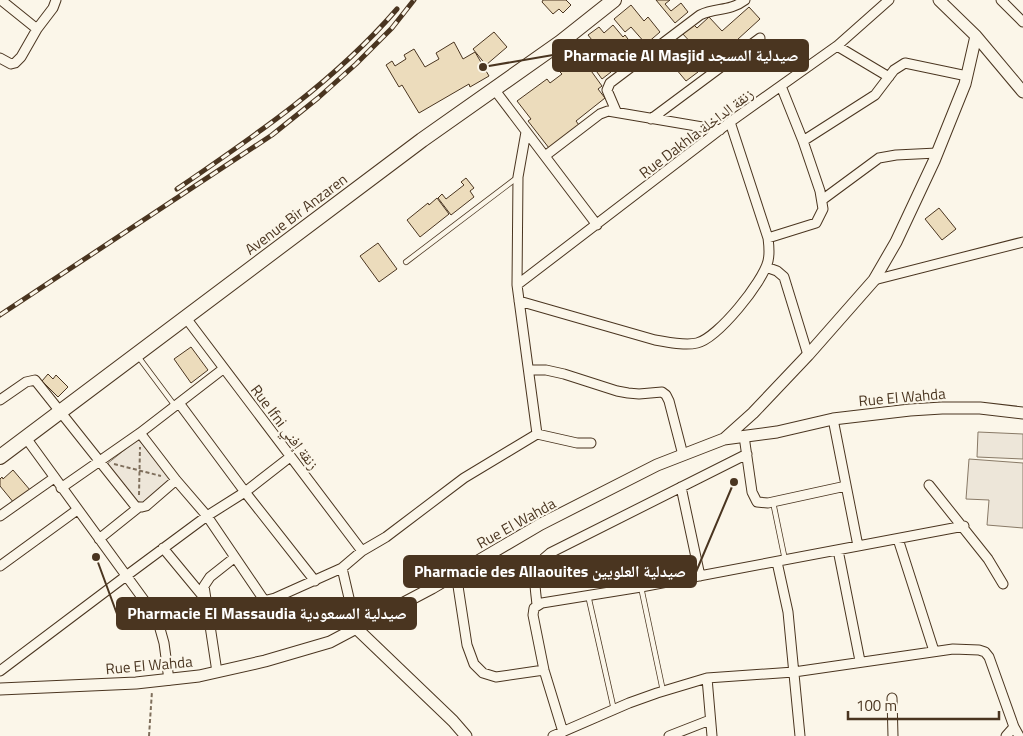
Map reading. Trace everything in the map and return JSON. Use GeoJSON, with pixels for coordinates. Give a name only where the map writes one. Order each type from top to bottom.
{"type":"FeatureCollection","features":[{"type":"Feature","properties":{"kind":"main road","name":"Avenue Bir Anzaren"},"geometry":{"type":"LineString","coordinates":[[0,457],[422,140],[561,42],[612,1]]}},
{"type":"Feature","properties":{"kind":"street"},"geometry":{"type":"LineString","coordinates":[[1,0],[37,29]]}},
{"type":"Feature","properties":{"kind":"street"},"geometry":{"type":"LineString","coordinates":[[0,58],[11,64],[18,61],[37,29],[53,8],[56,0]]}},
{"type":"Feature","properties":{"kind":"street"},"geometry":{"type":"LineString","coordinates":[[616,111],[607,90],[610,83],[700,15],[710,10],[729,9],[745,0]]}},
{"type":"Feature","properties":{"kind":"street","name":"Rue Dakhla زنقة الداخلة"},"geometry":{"type":"LineString","coordinates":[[517,285],[730,122],[837,46],[890,0]]}},
{"type":"Feature","properties":{"kind":"street"},"geometry":{"type":"LineString","coordinates":[[939,0],[976,36],[1023,92]]}},
{"type":"Feature","properties":{"kind":"street"},"geometry":{"type":"LineString","coordinates":[[1001,0],[1023,22]]}},
{"type":"Feature","properties":{"kind":"street"},"geometry":{"type":"LineString","coordinates":[[724,439],[753,414],[874,280],[896,242],[937,153],[967,76],[976,36]]}},
{"type":"Feature","properties":{"kind":"street"},"geometry":{"type":"LineString","coordinates":[[651,119],[760,38]]}},
{"type":"Feature","properties":{"kind":"street"},"geometry":{"type":"LineString","coordinates":[[837,46],[889,77]]}},
{"type":"Feature","properties":{"kind":"street"},"geometry":{"type":"LineString","coordinates":[[803,141],[875,95],[894,70],[905,63],[967,76]]}},
{"type":"Feature","properties":{"kind":"street"},"geometry":{"type":"LineString","coordinates":[[768,238],[816,223],[823,209],[822,200],[803,141],[781,86]]}},
{"type":"Feature","properties":{"kind":"street"},"geometry":{"type":"LineString","coordinates":[[494,89],[596,225]]}},
{"type":"Feature","properties":{"kind":"street"},"geometry":{"type":"LineString","coordinates":[[545,156],[600,114],[608,111],[720,130]]}},
{"type":"Feature","properties":{"kind":"street"},"geometry":{"type":"LineString","coordinates":[[519,301],[655,340],[695,343],[712,335],[757,286],[770,253],[768,238],[730,122]]}},
{"type":"Feature","properties":{"kind":"street"},"geometry":{"type":"LineString","coordinates":[[526,132],[518,177],[517,285],[537,434]]}},
{"type":"Feature","properties":{"kind":"street"},"geometry":{"type":"LineString","coordinates":[[822,200],[879,158],[896,155],[937,153]]}},
{"type":"Feature","properties":{"kind":"street"},"geometry":{"type":"LineString","coordinates":[[874,280],[1023,242]]}},
{"type":"Feature","properties":{"kind":"street"},"geometry":{"type":"LineString","coordinates":[[766,267],[780,273],[784,277],[808,355]]}},
{"type":"Feature","properties":{"kind":"street","name":"Rue Ifni زنقة إفني"},"geometry":{"type":"LineString","coordinates":[[186,318],[362,551]]}},
{"type":"Feature","properties":{"kind":"street"},"geometry":{"type":"LineString","coordinates":[[61,488],[177,405],[223,369]]}},
{"type":"Feature","properties":{"kind":"street"},"geometry":{"type":"LineString","coordinates":[[529,370],[546,370],[564,374],[622,392],[639,394],[662,392],[669,401],[683,455]]}},
{"type":"Feature","properties":{"kind":"street"},"geometry":{"type":"LineString","coordinates":[[0,400],[26,382],[35,380],[130,501],[139,507]]}},
{"type":"Feature","properties":{"kind":"street"},"geometry":{"type":"LineString","coordinates":[[177,405],[315,581]]}},
{"type":"Feature","properties":{"kind":"street","name":"Rue El Wahda"},"geometry":{"type":"LineString","coordinates":[[0,688],[169,680],[217,672],[306,650],[330,642],[432,588],[541,524],[657,466],[724,439],[777,432],[832,419],[942,408],[980,408],[1023,413]]}},
{"type":"Feature","properties":{"kind":"street"},"geometry":{"type":"LineString","coordinates":[[832,419],[858,546]]}},
{"type":"Feature","properties":{"kind":"street"},"geometry":{"type":"LineString","coordinates":[[140,432],[176,480],[207,516],[264,600]]}},
{"type":"Feature","properties":{"kind":"street"},"geometry":{"type":"LineString","coordinates":[[208,615],[275,598],[342,568],[362,551],[386,537],[464,478],[537,434],[577,443],[591,443]]}},
{"type":"Feature","properties":{"kind":"street"},"geometry":{"type":"LineString","coordinates":[[744,436],[752,492],[754,500],[760,503],[846,486]]}},
{"type":"Feature","properties":{"kind":"street"},"geometry":{"type":"LineString","coordinates":[[26,438],[157,618],[164,643],[169,680]]}},
{"type":"Feature","properties":{"kind":"street"},"geometry":{"type":"LineString","coordinates":[[563,732],[544,670],[533,615],[537,605],[534,571],[542,559],[550,553],[747,454]]}},
{"type":"Feature","properties":{"kind":"street"},"geometry":{"type":"LineString","coordinates":[[0,671],[163,548],[207,516],[245,492],[290,457]]}},
{"type":"Feature","properties":{"kind":"street"},"geometry":{"type":"LineString","coordinates":[[0,516],[54,478]]}},
{"type":"Feature","properties":{"kind":"street"},"geometry":{"type":"LineString","coordinates":[[99,539],[139,507],[146,506],[176,480]]}},
{"type":"Feature","properties":{"kind":"street"},"geometry":{"type":"LineString","coordinates":[[929,485],[964,526],[988,559],[1003,584]]}},
{"type":"Feature","properties":{"kind":"street"},"geometry":{"type":"LineString","coordinates":[[680,487],[700,576]]}},
{"type":"Feature","properties":{"kind":"street"},"geometry":{"type":"LineString","coordinates":[[0,566],[77,510]]}},
{"type":"Feature","properties":{"kind":"street"},"geometry":{"type":"LineString","coordinates":[[537,605],[546,601],[641,587],[964,526]]}},
{"type":"Feature","properties":{"kind":"street"},"geometry":{"type":"LineString","coordinates":[[898,539],[934,652]]}},
{"type":"Feature","properties":{"kind":"street"},"geometry":{"type":"LineString","coordinates":[[163,548],[206,600]]}},
{"type":"Feature","properties":{"kind":"street"},"geometry":{"type":"LineString","coordinates":[[838,550],[860,661]]}},
{"type":"Feature","properties":{"kind":"street"},"geometry":{"type":"LineString","coordinates":[[217,672],[204,586],[206,582],[234,558]]}},
{"type":"Feature","properties":{"kind":"street"},"geometry":{"type":"LineString","coordinates":[[781,561],[800,736]]}},
{"type":"Feature","properties":{"kind":"street"},"geometry":{"type":"LineString","coordinates":[[342,568],[356,628],[453,721],[466,736]]}},
{"type":"Feature","properties":{"kind":"street"},"geometry":{"type":"LineString","coordinates":[[456,573],[467,645],[474,664],[483,673],[496,677],[544,670]]}},
{"type":"Feature","properties":{"kind":"street"},"geometry":{"type":"LineString","coordinates":[[553,736],[663,691],[707,678],[794,672],[860,661],[964,648],[985,652],[990,657],[1014,727],[1019,736]]}},
{"type":"Feature","properties":{"kind":"street"},"geometry":{"type":"LineString","coordinates":[[707,678],[712,736]]}},
{"type":"Feature","properties":{"kind":"street"},"geometry":{"type":"LineString","coordinates":[[892,698],[893,736]]}},
{"type":"Feature","properties":{"kind":"street"},"geometry":{"type":"LineString","coordinates":[[669,736],[710,720]]}},
{"type":"Feature","properties":{"kind":"street"},"geometry":{"type":"LineString","coordinates":[[1006,736],[1014,727]]}},
{"type":"Feature","properties":{"kind":"lane"},"geometry":{"type":"LineString","coordinates":[[406,262],[518,177]]}},
{"type":"Feature","properties":{"kind":"lane"},"geometry":{"type":"LineString","coordinates":[[136,355],[177,405]]}},
{"type":"Feature","properties":{"kind":"lane"},"geometry":{"type":"LineString","coordinates":[[772,502],[781,561]]}},
{"type":"Feature","properties":{"kind":"lane"},"geometry":{"type":"LineString","coordinates":[[641,587],[663,691]]}},
{"type":"Feature","properties":{"kind":"lane"},"geometry":{"type":"LineString","coordinates":[[588,595],[614,710]]}},
{"type":"Feature","properties":{"kind":"path"},"geometry":{"type":"LineString","coordinates":[[139,507],[140,432]]}},
{"type":"Feature","properties":{"kind":"path"},"geometry":{"type":"LineString","coordinates":[[100,461],[176,480]]}},
{"type":"Feature","properties":{"kind":"path"},"geometry":{"type":"LineString","coordinates":[[149,736],[152,681]]}},
{"type":"Feature","properties":{"kind":"shaded area"},"geometry":{"type":"Polygon","coordinates":[[[978,432],[1023,434],[1023,459],[977,457],[978,432]]]}},
{"type":"Feature","properties":{"kind":"shaded area"},"geometry":{"type":"Polygon","coordinates":[[[138,439],[171,479],[143,503],[135,501],[107,464],[138,439]]]}},
{"type":"Feature","properties":{"kind":"shaded area"},"geometry":{"type":"Polygon","coordinates":[[[969,459],[1023,463],[1023,528],[987,525],[989,500],[966,499],[969,459]]]}},
{"type":"Feature","properties":{"kind":"building"},"geometry":{"type":"Polygon","coordinates":[[[543,0],[566,0],[571,5],[563,13],[559,9],[553,14],[542,2],[543,0]]]}},
{"type":"Feature","properties":{"kind":"building"},"geometry":{"type":"Polygon","coordinates":[[[656,0],[670,0],[665,4],[671,11],[681,3],[688,12],[675,23],[656,0]]]}},
{"type":"Feature","properties":{"kind":"building"},"geometry":{"type":"Polygon","coordinates":[[[631,5],[644,21],[648,17],[660,32],[646,44],[631,27],[625,32],[614,19],[631,5]]]}},
{"type":"Feature","properties":{"kind":"building"},"geometry":{"type":"Polygon","coordinates":[[[749,7],[760,19],[726,50],[724,48],[702,67],[689,53],[695,47],[681,32],[691,22],[697,28],[709,17],[722,31],[749,7]]]}},
{"type":"Feature","properties":{"kind":"building"},"geometry":{"type":"Polygon","coordinates":[[[613,25],[623,37],[625,35],[636,50],[614,68],[588,35],[599,27],[604,33],[613,25]]]}},
{"type":"Feature","properties":{"kind":"building"},"geometry":{"type":"Polygon","coordinates":[[[494,32],[507,47],[486,65],[473,49],[494,32]]]}},
{"type":"Feature","properties":{"kind":"building"},"geometry":{"type":"Polygon","coordinates":[[[454,42],[463,59],[475,52],[489,76],[470,87],[469,84],[419,113],[402,85],[399,87],[386,65],[392,61],[395,66],[406,59],[404,55],[414,49],[425,67],[439,59],[436,53],[454,42]]]}},
{"type":"Feature","properties":{"kind":"building"},"geometry":{"type":"Polygon","coordinates":[[[670,43],[678,52],[673,56],[677,61],[684,55],[698,72],[686,81],[661,51],[670,43]]]}},
{"type":"Feature","properties":{"kind":"building"},"geometry":{"type":"Polygon","coordinates":[[[591,44],[611,72],[602,79],[581,50],[591,44]]]}},
{"type":"Feature","properties":{"kind":"building"},"geometry":{"type":"Polygon","coordinates":[[[577,61],[585,72],[589,68],[602,86],[598,89],[605,98],[576,121],[579,125],[549,148],[528,121],[531,119],[517,101],[547,79],[550,83],[562,74],[557,69],[563,64],[567,69],[577,61]]]}},
{"type":"Feature","properties":{"kind":"building"},"geometry":{"type":"Polygon","coordinates":[[[466,178],[474,188],[470,191],[474,197],[451,215],[438,198],[442,194],[446,199],[464,185],[461,182],[466,178]]]}},
{"type":"Feature","properties":{"kind":"building"},"geometry":{"type":"Polygon","coordinates":[[[437,198],[449,214],[420,237],[407,220],[437,198]]]}},
{"type":"Feature","properties":{"kind":"building"},"geometry":{"type":"Polygon","coordinates":[[[939,208],[956,229],[942,240],[925,219],[939,208]]]}},
{"type":"Feature","properties":{"kind":"building"},"geometry":{"type":"Polygon","coordinates":[[[378,243],[397,269],[379,282],[360,256],[378,243]]]}},
{"type":"Feature","properties":{"kind":"building"},"geometry":{"type":"Polygon","coordinates":[[[191,347],[208,370],[191,383],[174,359],[191,347]]]}},
{"type":"Feature","properties":{"kind":"building"},"geometry":{"type":"Polygon","coordinates":[[[48,374],[53,379],[56,375],[68,387],[58,397],[42,381],[48,374]]]}},
{"type":"Feature","properties":{"kind":"building"},"geometry":{"type":"Polygon","coordinates":[[[13,470],[30,490],[14,503],[0,486],[0,479],[2,477],[3,479],[13,470]]]}},
{"type":"Feature","properties":{"kind":"railway"},"geometry":{"type":"LineString","coordinates":[[0,315],[272,135],[356,64],[392,28],[414,0]]}},
{"type":"Feature","properties":{"kind":"railway"},"geometry":{"type":"LineString","coordinates":[[177,189],[265,128],[321,84],[373,35],[397,9]]}},
{"type":"Feature","properties":{"kind":"place","name":"Pharmacie Al Masjid صيدلية المسجد"},"geometry":{"type":"Point","coordinates":[483,67]}},
{"type":"Feature","properties":{"kind":"place","name":"Pharmacie des Allaouites صيدلية العلويين"},"geometry":{"type":"Point","coordinates":[734,482]}},
{"type":"Feature","properties":{"kind":"place","name":"Pharmacie El Massaudia صيدلية المسعودية"},"geometry":{"type":"Point","coordinates":[96,557]}}]}
